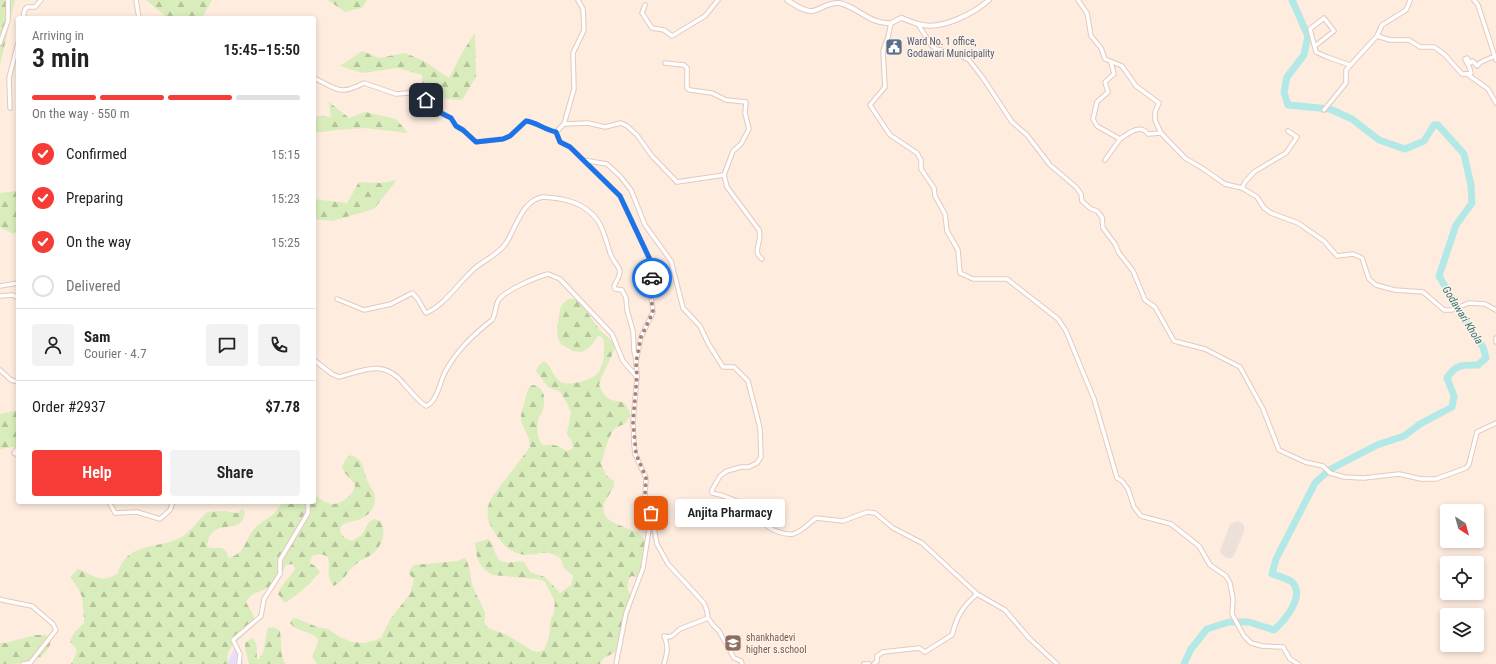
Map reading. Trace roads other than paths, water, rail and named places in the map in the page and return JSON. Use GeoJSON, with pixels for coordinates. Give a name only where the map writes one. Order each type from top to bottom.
{"type":"FeatureCollection","features":[{"type":"Feature","properties":{"kind":"street"},"geometry":{"type":"LineString","coordinates":[[0,43],[8,21],[8,0]]}},
{"type":"Feature","properties":{"kind":"street"},"geometry":{"type":"LineString","coordinates":[[24,16],[23,13],[27,7],[35,7],[41,0]]}},
{"type":"Feature","properties":{"kind":"street"},"geometry":{"type":"LineString","coordinates":[[136,0],[139,16]]}},
{"type":"Feature","properties":{"kind":"street"},"geometry":{"type":"LineString","coordinates":[[556,132],[564,124],[574,89],[573,53],[584,30],[582,9],[578,0]]}},
{"type":"Feature","properties":{"kind":"street"},"geometry":{"type":"LineString","coordinates":[[644,5],[642,13],[652,28],[664,30],[672,36],[705,16],[718,0]]}},
{"type":"Feature","properties":{"kind":"street"},"geometry":{"type":"LineString","coordinates":[[787,0],[811,11],[825,5],[837,3],[844,5],[872,20],[891,23],[902,18],[924,25],[950,21],[970,13],[989,0]]}},
{"type":"Feature","properties":{"kind":"street"},"geometry":{"type":"LineString","coordinates":[[1078,0],[1087,13],[1091,36],[1101,48],[1105,59],[1122,66],[1136,86],[1159,103],[1155,112],[1155,120],[1161,133],[1185,158],[1225,184],[1242,188],[1256,197],[1264,208],[1271,213],[1298,223],[1324,241],[1337,256],[1353,254],[1362,258],[1369,279],[1376,286],[1395,290],[1423,292],[1444,310],[1452,310],[1470,303],[1485,304],[1496,310]]}},
{"type":"Feature","properties":{"kind":"street"},"geometry":{"type":"LineString","coordinates":[[1324,110],[1346,83],[1346,70],[1350,64],[1377,36],[1382,25],[1406,10],[1410,0]]}},
{"type":"Feature","properties":{"kind":"street"},"geometry":{"type":"LineString","coordinates":[[1467,74],[1471,73],[1465,59],[1467,58],[1470,63],[1473,61],[1477,66],[1481,62],[1495,58],[1478,6],[1474,0]]}},
{"type":"Feature","properties":{"kind":"street"},"geometry":{"type":"LineString","coordinates":[[1315,46],[1334,31],[1324,18],[1310,30],[1316,52],[1350,64]]}},
{"type":"Feature","properties":{"kind":"street"},"geometry":{"type":"LineString","coordinates":[[891,23],[883,51],[885,87],[870,106],[890,135],[917,153],[921,160],[921,169],[934,188],[935,196],[945,214],[947,231],[958,250],[960,273],[973,279],[1007,278],[1058,319],[1066,331],[1094,399],[1117,478],[1122,481],[1128,489],[1134,507],[1141,516],[1171,524],[1199,546],[1210,565],[1226,576],[1230,583],[1233,599],[1232,614],[1238,627],[1251,643],[1262,646],[1283,647],[1290,659],[1298,664]]}},
{"type":"Feature","properties":{"kind":"street"},"geometry":{"type":"LineString","coordinates":[[918,24],[931,45],[936,49],[958,54],[969,60],[983,78],[1012,122],[1027,135],[1050,165],[1076,187],[1081,194],[1082,201],[1091,209],[1097,211],[1102,217],[1103,228],[1133,271],[1145,300],[1155,307],[1174,341],[1205,348],[1240,367],[1263,409],[1279,450],[1305,462],[1323,466],[1329,472],[1344,477],[1364,478],[1399,474],[1421,479],[1436,479],[1466,468],[1469,464],[1477,432],[1496,423]]}},
{"type":"Feature","properties":{"kind":"street"},"geometry":{"type":"LineString","coordinates":[[1377,36],[1390,40],[1409,40],[1420,48],[1434,47],[1444,54],[1462,74],[1467,74],[1488,89],[1496,103]]}},
{"type":"Feature","properties":{"kind":"street"},"geometry":{"type":"LineString","coordinates":[[10,108],[9,78],[16,51]]}},
{"type":"Feature","properties":{"kind":"street"},"geometry":{"type":"LineString","coordinates":[[1111,62],[1114,74],[1105,82],[1108,92],[1097,102],[1093,119],[1097,126],[1120,140]]}},
{"type":"Feature","properties":{"kind":"street"},"geometry":{"type":"LineString","coordinates":[[666,63],[684,65],[687,68],[687,88],[690,90],[712,93],[726,100],[746,102],[745,113],[749,129],[741,144],[733,151],[724,175],[727,187],[759,230],[761,237],[757,250],[758,256],[762,258]]}},
{"type":"Feature","properties":{"kind":"street"},"geometry":{"type":"LineString","coordinates":[[316,79],[340,91],[349,90],[364,83],[396,94],[408,93],[418,95],[426,100],[431,108],[451,118],[456,126],[463,130],[476,142],[503,139],[510,136],[526,121],[530,121],[548,131],[556,132]]}},
{"type":"Feature","properties":{"kind":"street"},"geometry":{"type":"LineString","coordinates":[[564,124],[588,124],[605,127],[621,124],[627,126],[637,135],[652,156],[677,182],[724,175]]}},
{"type":"Feature","properties":{"kind":"street"},"geometry":{"type":"LineString","coordinates":[[1105,160],[1120,140],[1132,131],[1141,129],[1145,130],[1148,134],[1161,133]]}},
{"type":"Feature","properties":{"kind":"street"},"geometry":{"type":"LineString","coordinates":[[1242,188],[1254,172],[1286,153],[1297,137],[1288,131]]}},
{"type":"Feature","properties":{"kind":"street"},"geometry":{"type":"LineString","coordinates":[[556,132],[560,142],[570,147],[620,196],[652,264],[653,271],[650,288],[653,312],[641,337],[636,362]]}},
{"type":"Feature","properties":{"kind":"street"},"geometry":{"type":"LineString","coordinates":[[583,160],[607,164],[620,176],[631,190],[646,225],[671,261],[683,308],[700,326],[708,343],[723,367],[734,367],[748,381],[760,428],[761,457],[757,463],[749,467],[741,467],[727,471],[720,476],[712,490],[712,493],[721,494],[740,503],[758,515],[768,526],[778,532],[786,534],[794,534],[816,518],[843,521],[867,512],[875,513],[893,528],[922,543],[976,594],[1005,610],[1029,638],[1057,664]]}},
{"type":"Feature","properties":{"kind":"street"},"geometry":{"type":"LineString","coordinates":[[337,299],[364,310],[391,304],[412,293],[419,298],[421,307],[426,313],[435,309],[464,279],[505,244],[525,209],[531,202],[543,197],[573,201],[584,207],[598,221],[621,274],[614,286],[615,289],[622,290],[626,298],[627,310],[633,331],[636,362],[637,376],[633,422],[634,444],[636,454],[646,478],[645,495],[647,505],[651,513],[657,544],[668,564],[704,603],[708,618],[719,631],[734,658],[743,663]]}},
{"type":"Feature","properties":{"kind":"street"},"geometry":{"type":"LineString","coordinates":[[316,362],[332,374],[339,377],[374,368],[381,368],[392,373],[401,380],[426,406],[432,402],[445,372],[460,348],[495,316],[498,302],[502,295],[510,290],[548,274],[560,279],[612,334],[623,361],[637,376]]}},
{"type":"Feature","properties":{"kind":"street"},"geometry":{"type":"LineString","coordinates":[[0,286],[16,284]]}},
{"type":"Feature","properties":{"kind":"street"},"geometry":{"type":"LineString","coordinates":[[0,296],[13,295],[16,297]]}},
{"type":"Feature","properties":{"kind":"street"},"geometry":{"type":"LineString","coordinates":[[0,370],[11,380],[16,381]]}},
{"type":"Feature","properties":{"kind":"street"},"geometry":{"type":"LineString","coordinates":[[110,504],[115,513],[137,512],[160,519],[170,510],[172,504]]}},
{"type":"Feature","properties":{"kind":"street"},"geometry":{"type":"LineString","coordinates":[[239,664],[240,654],[233,640],[261,616],[264,599],[280,574],[280,560],[308,513],[308,504]]}},
{"type":"Feature","properties":{"kind":"street"},"geometry":{"type":"LineString","coordinates":[[616,664],[626,613],[643,568],[651,513]]}},
{"type":"Feature","properties":{"kind":"street"},"geometry":{"type":"LineString","coordinates":[[874,664],[877,661],[877,656],[883,652],[919,648],[925,652],[952,635],[956,619],[965,605],[976,594]]}},
{"type":"Feature","properties":{"kind":"street"},"geometry":{"type":"LineString","coordinates":[[0,599],[32,606],[53,624],[56,630],[30,663],[23,664]]}},
{"type":"Feature","properties":{"kind":"street"},"geometry":{"type":"LineString","coordinates":[[664,664],[667,643],[664,636],[672,636],[680,630],[708,618]]}},
{"type":"Feature","properties":{"kind":"street"},"geometry":{"type":"LineString","coordinates":[[864,664],[869,664]]}},
{"type":"Feature","properties":{"kind":"waterway","name":"Godawari Khola"},"geometry":{"type":"LineString","coordinates":[[1184,664],[1191,649],[1207,629],[1229,622],[1249,622],[1274,630],[1278,626],[1292,608],[1295,601],[1296,588],[1292,582],[1272,574],[1276,559],[1315,483],[1329,470],[1377,445],[1404,436],[1420,424],[1452,407],[1454,396],[1447,378],[1450,373],[1460,366],[1478,365],[1486,358],[1483,347],[1475,337],[1439,276],[1456,225],[1472,203],[1471,185],[1464,154],[1438,125],[1434,125],[1424,141],[1405,149],[1379,140],[1352,119],[1330,109],[1288,105],[1284,92],[1287,77],[1304,55],[1308,36],[1292,0]]}},
{"type":"Feature","properties":{"kind":"place","name":"Ward No. 1 office, Godawari Municipality"},"geometry":{"type":"Point","coordinates":[894,47]}},
{"type":"Feature","properties":{"kind":"place","name":"Anjita Pharmacy"},"geometry":{"type":"Point","coordinates":[651,513]}},
{"type":"Feature","properties":{"kind":"place","name":"shankhadevi higher s.school"},"geometry":{"type":"Point","coordinates":[733,643]}}]}
